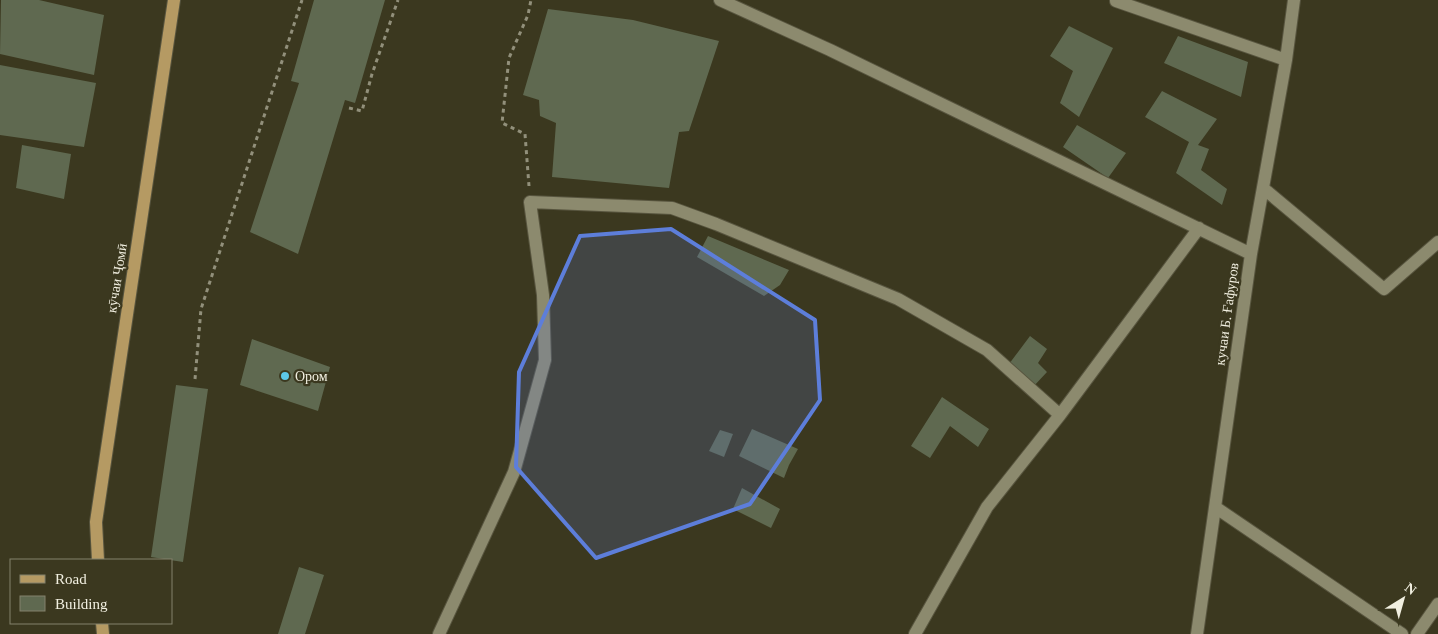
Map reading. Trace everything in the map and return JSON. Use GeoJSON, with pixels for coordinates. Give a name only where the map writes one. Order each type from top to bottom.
{"type":"FeatureCollection","features":[{"type":"Feature","properties":{"kind":"main road","name":"кӯчаи Ҷомӣ"},"geometry":{"type":"LineString","coordinates":[[98,559],[96,522],[174,0]]}},
{"type":"Feature","properties":{"kind":"street"},"geometry":{"type":"LineString","coordinates":[[720,0],[830,50],[1251,254]]}},
{"type":"Feature","properties":{"kind":"street"},"geometry":{"type":"LineString","coordinates":[[1116,0],[1286,60]]}},
{"type":"Feature","properties":{"kind":"street","name":"кучаи Б. Ғафуров"},"geometry":{"type":"LineString","coordinates":[[1196,634],[1251,254],[1286,60],[1294,0]]}},
{"type":"Feature","properties":{"kind":"street"},"geometry":{"type":"LineString","coordinates":[[1263,188],[1384,289],[1438,242]]}},
{"type":"Feature","properties":{"kind":"street"},"geometry":{"type":"LineString","coordinates":[[439,634],[514,472],[545,360],[543,295],[530,202],[672,208],[716,224],[898,299],[987,350],[1060,416]]}},
{"type":"Feature","properties":{"kind":"street"},"geometry":{"type":"LineString","coordinates":[[915,634],[988,507],[1060,416],[1199,228]]}},
{"type":"Feature","properties":{"kind":"street"},"geometry":{"type":"LineString","coordinates":[[1215,508],[1402,634]]}},
{"type":"Feature","properties":{"kind":"street"},"geometry":{"type":"LineString","coordinates":[[1417,634],[1438,604]]}},
{"type":"Feature","properties":{"kind":"path"},"geometry":{"type":"LineString","coordinates":[[195,380],[201,309],[302,0]]}},
{"type":"Feature","properties":{"kind":"path"},"geometry":{"type":"LineString","coordinates":[[349,108],[362,111],[372,74],[398,0]]}},
{"type":"Feature","properties":{"kind":"path"},"geometry":{"type":"LineString","coordinates":[[530,0],[528,15],[509,58],[502,123],[525,134],[530,202]]}},
{"type":"Feature","properties":{"kind":"highlighted area"},"geometry":{"type":"Polygon","coordinates":[[[671,229],[815,320],[820,400],[750,504],[596,558],[516,467],[519,372],[580,236],[671,229]]]}},
{"type":"Feature","properties":{"kind":"building"},"geometry":{"type":"Polygon","coordinates":[[[1,0],[39,0],[104,15],[94,75],[0,54],[1,0]]]}},
{"type":"Feature","properties":{"kind":"building"},"geometry":{"type":"Polygon","coordinates":[[[314,0],[385,0],[355,103],[345,100],[298,254],[250,232],[299,83],[291,81],[314,0]]]}},
{"type":"Feature","properties":{"kind":"building"},"geometry":{"type":"Polygon","coordinates":[[[548,9],[633,20],[719,41],[689,131],[679,132],[669,188],[552,177],[556,123],[540,116],[539,100],[523,95],[548,9]]]}},
{"type":"Feature","properties":{"kind":"building"},"geometry":{"type":"Polygon","coordinates":[[[1069,26],[1113,48],[1079,117],[1060,103],[1073,71],[1050,56],[1069,26]]]}},
{"type":"Feature","properties":{"kind":"building"},"geometry":{"type":"Polygon","coordinates":[[[1178,36],[1248,62],[1241,97],[1164,63],[1178,36]]]}},
{"type":"Feature","properties":{"kind":"building"},"geometry":{"type":"Polygon","coordinates":[[[0,65],[96,83],[84,147],[0,135],[0,65]]]}},
{"type":"Feature","properties":{"kind":"building"},"geometry":{"type":"Polygon","coordinates":[[[1162,91],[1217,119],[1198,145],[1209,149],[1201,170],[1227,189],[1222,205],[1176,173],[1189,142],[1145,117],[1162,91]]]}},
{"type":"Feature","properties":{"kind":"building"},"geometry":{"type":"Polygon","coordinates":[[[1077,125],[1126,153],[1108,178],[1063,147],[1077,125]]]}},
{"type":"Feature","properties":{"kind":"building"},"geometry":{"type":"Polygon","coordinates":[[[22,145],[71,154],[64,199],[16,188],[22,145]]]}},
{"type":"Feature","properties":{"kind":"building"},"geometry":{"type":"Polygon","coordinates":[[[708,236],[789,270],[780,285],[764,296],[697,257],[708,236]]]}},
{"type":"Feature","properties":{"kind":"building"},"geometry":{"type":"Polygon","coordinates":[[[1030,336],[1047,349],[1038,363],[1047,372],[1033,387],[1009,364],[1030,336]]]}},
{"type":"Feature","properties":{"kind":"building","name":"Ором"},"geometry":{"type":"Polygon","coordinates":[[[252,339],[330,367],[318,411],[240,385],[252,339]]]}},
{"type":"Feature","properties":{"kind":"building"},"geometry":{"type":"Polygon","coordinates":[[[176,385],[208,389],[183,562],[151,557],[176,385]]]}},
{"type":"Feature","properties":{"kind":"building"},"geometry":{"type":"Polygon","coordinates":[[[942,397],[989,429],[978,447],[950,426],[930,458],[911,446],[942,397]]]}},
{"type":"Feature","properties":{"kind":"building"},"geometry":{"type":"Polygon","coordinates":[[[752,429],[798,449],[784,478],[739,456],[752,429]]]}},
{"type":"Feature","properties":{"kind":"building"},"geometry":{"type":"Polygon","coordinates":[[[720,430],[733,434],[724,457],[709,451],[720,430]]]}},
{"type":"Feature","properties":{"kind":"building"},"geometry":{"type":"Polygon","coordinates":[[[742,488],[780,509],[771,528],[733,509],[742,488]]]}},
{"type":"Feature","properties":{"kind":"building"},"geometry":{"type":"Polygon","coordinates":[[[299,567],[324,575],[305,634],[278,634],[299,567]]]}},
{"type":"Feature","properties":{"kind":"place","name":"Ором"},"geometry":{"type":"Point","coordinates":[285,376]}}]}
